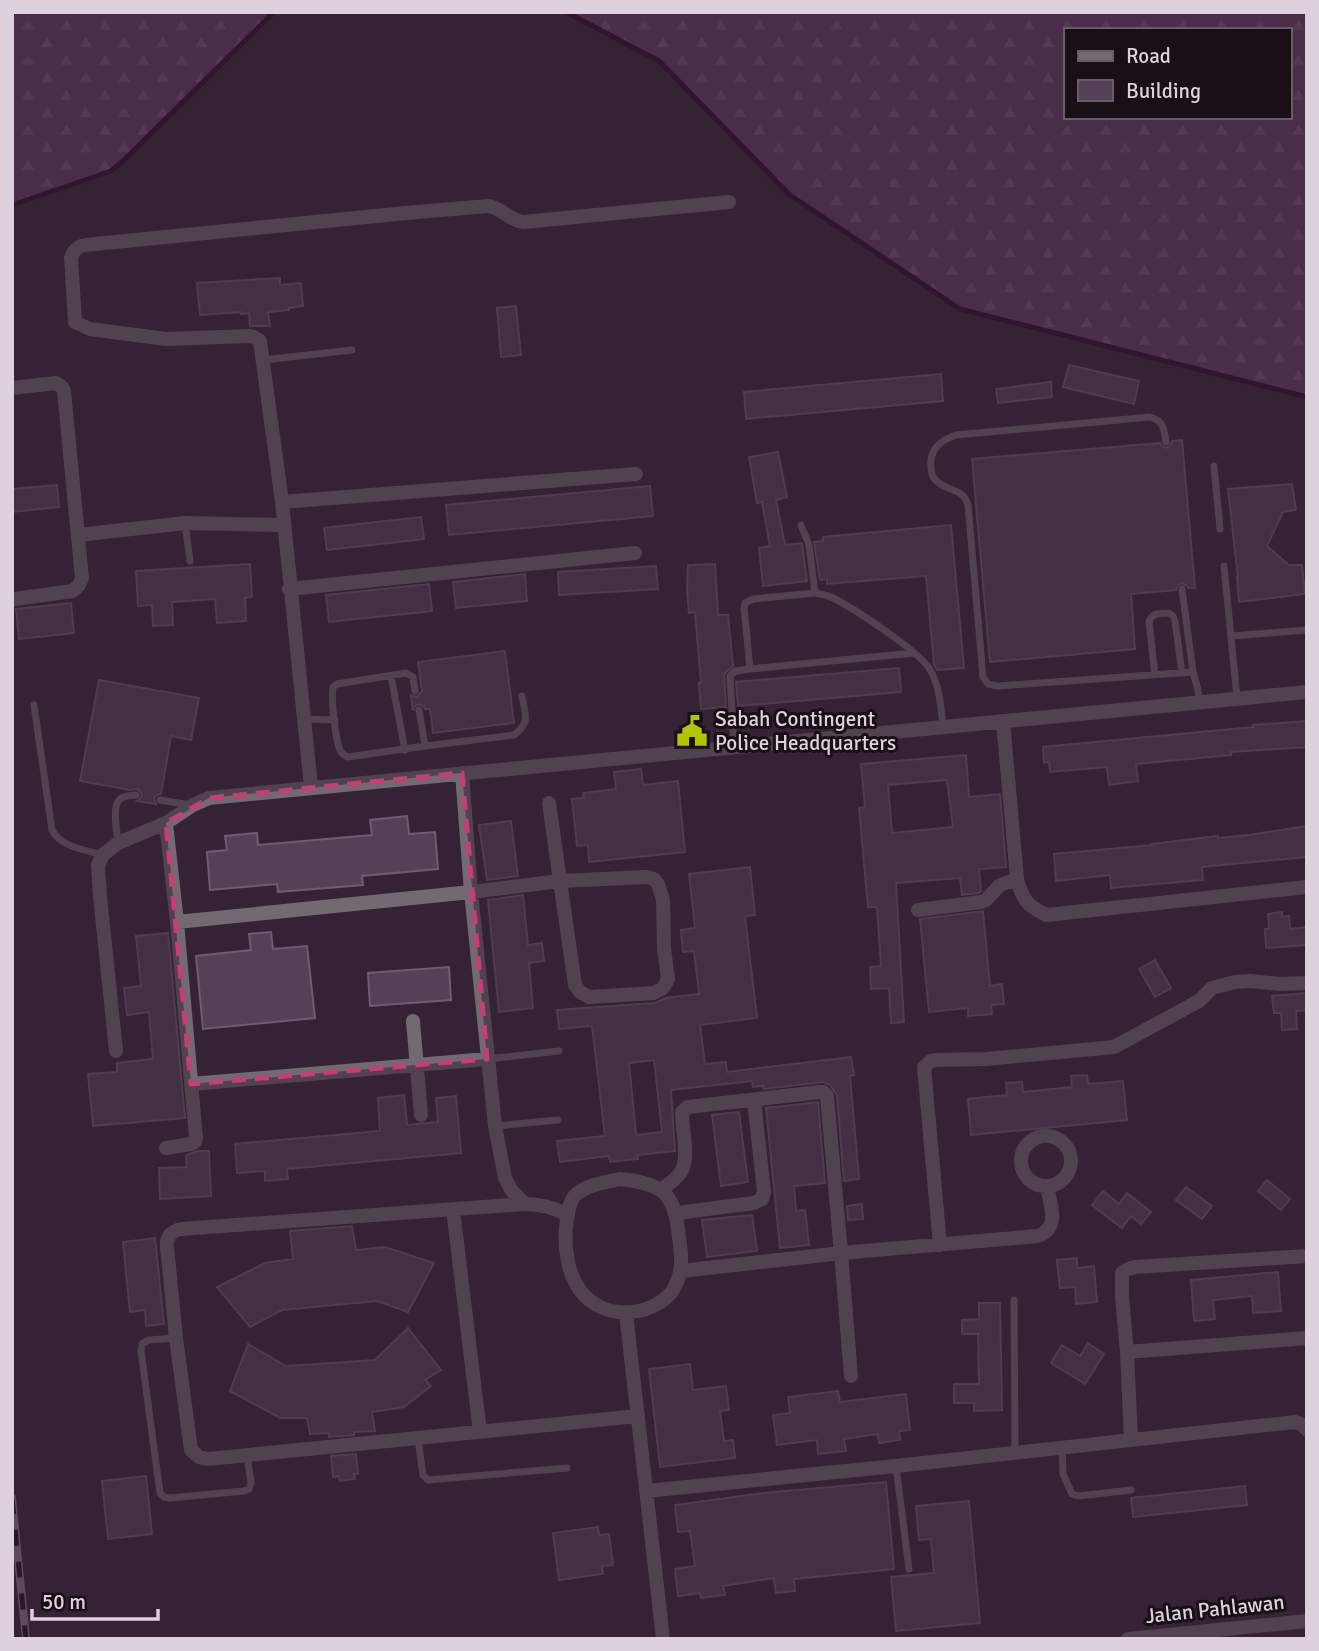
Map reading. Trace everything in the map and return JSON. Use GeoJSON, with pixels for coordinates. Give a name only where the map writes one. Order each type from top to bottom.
{"type":"FeatureCollection","features":[{"type":"Feature","properties":{"kind":"street"},"geometry":{"type":"LineString","coordinates":[[311,787],[282,502],[260,341],[254,337],[166,339],[90,329],[75,322],[71,257],[73,253],[85,245],[488,206],[524,222],[729,202]]}},
{"type":"Feature","properties":{"kind":"street"},"geometry":{"type":"LineString","coordinates":[[12,388],[56,383],[64,391],[82,578],[77,589],[73,591],[15,599]]}},
{"type":"Feature","properties":{"kind":"street"},"geometry":{"type":"LineString","coordinates":[[282,502],[636,474]]}},
{"type":"Feature","properties":{"kind":"street"},"geometry":{"type":"LineString","coordinates":[[78,535],[185,523],[284,525]]}},
{"type":"Feature","properties":{"kind":"street"},"geometry":{"type":"LineString","coordinates":[[289,589],[635,553]]}},
{"type":"Feature","properties":{"kind":"street"},"geometry":{"type":"LineString","coordinates":[[116,1051],[98,865],[103,855],[118,843],[166,823],[192,805],[208,798],[1307,692]]}},
{"type":"Feature","properties":{"kind":"street"},"geometry":{"type":"LineString","coordinates":[[1003,721],[1017,879],[1023,899],[1036,910],[1047,915],[1307,887]]}},
{"type":"Feature","properties":{"kind":"street"},"geometry":{"type":"LineString","coordinates":[[462,773],[471,892],[495,1126],[505,1178],[512,1191],[525,1204]]}},
{"type":"Feature","properties":{"kind":"street"},"geometry":{"type":"LineString","coordinates":[[177,922],[560,881],[647,877],[658,884],[663,900],[664,949],[668,978],[663,988],[654,993],[589,997],[575,985],[560,881],[549,803]]}},
{"type":"Feature","properties":{"kind":"street"},"geometry":{"type":"LineString","coordinates":[[166,823],[196,1138],[191,1144],[166,1148]]}},
{"type":"Feature","properties":{"kind":"street"},"geometry":{"type":"LineString","coordinates":[[918,910],[981,902],[1000,885],[1017,879]]}},
{"type":"Feature","properties":{"kind":"street"},"geometry":{"type":"LineString","coordinates":[[940,1245],[924,1067],[927,1064],[937,1060],[986,1059],[1114,1047],[1199,1000],[1212,988],[1250,981],[1307,983]]}},
{"type":"Feature","properties":{"kind":"street"},"geometry":{"type":"LineString","coordinates":[[413,1021],[421,1115]]}},
{"type":"Feature","properties":{"kind":"street"},"geometry":{"type":"LineString","coordinates":[[191,1084],[487,1059]]}},
{"type":"Feature","properties":{"kind":"street"},"geometry":{"type":"LineString","coordinates":[[661,1190],[682,1172],[685,1161],[682,1116],[684,1109],[820,1092],[825,1094],[852,1376]]}},
{"type":"Feature","properties":{"kind":"street"},"geometry":{"type":"LineString","coordinates":[[677,1213],[754,1203],[762,1199],[764,1192],[754,1100]]}},
{"type":"Feature","properties":{"kind":"street"},"geometry":{"type":"LineString","coordinates":[[620,1179],[642,1181],[661,1190],[670,1199],[677,1213],[681,1271],[672,1292],[659,1303],[643,1310],[626,1313],[601,1307],[584,1296],[572,1277],[565,1232],[571,1202],[578,1193],[596,1184],[620,1179]]}},
{"type":"Feature","properties":{"kind":"street"},"geometry":{"type":"LineString","coordinates":[[681,1271],[841,1253],[1038,1236],[1051,1227],[1053,1222],[1047,1186]]}},
{"type":"Feature","properties":{"kind":"street"},"geometry":{"type":"LineString","coordinates":[[568,1214],[553,1207],[525,1204],[177,1230],[170,1234],[167,1242],[176,1338],[191,1450],[204,1459],[638,1416]]}},
{"type":"Feature","properties":{"kind":"street"},"geometry":{"type":"LineString","coordinates":[[453,1210],[480,1432]]}},
{"type":"Feature","properties":{"kind":"street"},"geometry":{"type":"LineString","coordinates":[[1131,1439],[1122,1273],[1128,1269],[1307,1256]]}},
{"type":"Feature","properties":{"kind":"street"},"geometry":{"type":"LineString","coordinates":[[626,1313],[663,1639]]}},
{"type":"Feature","properties":{"kind":"street"},"geometry":{"type":"LineString","coordinates":[[1127,1352],[1307,1338]]}},
{"type":"Feature","properties":{"kind":"street"},"geometry":{"type":"LineString","coordinates":[[646,1491],[1295,1422],[1307,1430]]}},
{"type":"Feature","properties":{"kind":"street","name":"Jalan Pahlawan"},"geometry":{"type":"LineString","coordinates":[[1128,1639],[1205,1635],[1307,1621]]}},
{"type":"Feature","properties":{"kind":"lane"},"geometry":{"type":"LineString","coordinates":[[263,360],[352,350]]}},
{"type":"Feature","properties":{"kind":"lane"},"geometry":{"type":"LineString","coordinates":[[1166,442],[1163,426],[1158,419],[1150,417],[956,435],[939,443],[934,449],[931,457],[932,472],[939,483],[966,497],[985,681],[992,686],[998,686],[1193,671]]}},
{"type":"Feature","properties":{"kind":"lane"},"geometry":{"type":"LineString","coordinates":[[1214,466],[1220,529]]}},
{"type":"Feature","properties":{"kind":"lane"},"geometry":{"type":"LineString","coordinates":[[185,523],[190,561]]}},
{"type":"Feature","properties":{"kind":"lane"},"geometry":{"type":"LineString","coordinates":[[801,525],[809,545],[815,593]]}},
{"type":"Feature","properties":{"kind":"lane"},"geometry":{"type":"LineString","coordinates":[[1224,566],[1237,698]]}},
{"type":"Feature","properties":{"kind":"lane"},"geometry":{"type":"LineString","coordinates":[[1182,589],[1199,702]]}},
{"type":"Feature","properties":{"kind":"lane"},"geometry":{"type":"LineString","coordinates":[[750,669],[744,607],[746,603],[753,599],[815,593],[828,595],[923,661],[935,681],[943,727]]}},
{"type":"Feature","properties":{"kind":"lane"},"geometry":{"type":"LineString","coordinates":[[1155,675],[1150,617],[1170,613],[1175,621],[1182,673]]}},
{"type":"Feature","properties":{"kind":"lane"},"geometry":{"type":"LineString","coordinates":[[1232,636],[1307,631]]}},
{"type":"Feature","properties":{"kind":"lane"},"geometry":{"type":"LineString","coordinates":[[734,747],[730,676],[735,671],[915,653]]}},
{"type":"Feature","properties":{"kind":"lane"},"geometry":{"type":"LineString","coordinates":[[415,691],[413,677],[406,673],[337,684],[333,687],[335,720],[343,754],[348,757],[514,735],[524,727],[526,719],[522,696]]}},
{"type":"Feature","properties":{"kind":"lane"},"geometry":{"type":"LineString","coordinates":[[391,676],[405,750]]}},
{"type":"Feature","properties":{"kind":"lane"},"geometry":{"type":"LineString","coordinates":[[34,705],[55,837],[103,855]]}},
{"type":"Feature","properties":{"kind":"lane"},"geometry":{"type":"LineString","coordinates":[[419,710],[425,746]]}},
{"type":"Feature","properties":{"kind":"lane"},"geometry":{"type":"LineString","coordinates":[[303,718],[335,720]]}},
{"type":"Feature","properties":{"kind":"lane"},"geometry":{"type":"LineString","coordinates":[[118,843],[115,807],[125,796],[136,795]]}},
{"type":"Feature","properties":{"kind":"lane"},"geometry":{"type":"LineString","coordinates":[[160,800],[192,805]]}},
{"type":"Feature","properties":{"kind":"lane"},"geometry":{"type":"LineString","coordinates":[[487,1059],[559,1051]]}},
{"type":"Feature","properties":{"kind":"lane"},"geometry":{"type":"LineString","coordinates":[[495,1126],[558,1120]]}},
{"type":"Feature","properties":{"kind":"lane"},"geometry":{"type":"LineString","coordinates":[[1014,1300],[1016,1453]]}},
{"type":"Feature","properties":{"kind":"lane"},"geometry":{"type":"LineString","coordinates":[[176,1338],[148,1340],[142,1344],[141,1351],[160,1493],[170,1498],[249,1489],[251,1483],[247,1455]]}},
{"type":"Feature","properties":{"kind":"lane"},"geometry":{"type":"LineString","coordinates":[[418,1438],[423,1475],[428,1480],[567,1468]]}},
{"type":"Feature","properties":{"kind":"lane"},"geometry":{"type":"LineString","coordinates":[[1062,1448],[1063,1474],[1072,1494],[1078,1496],[1131,1490]]}},
{"type":"Feature","properties":{"kind":"lane"},"geometry":{"type":"LineString","coordinates":[[896,1466],[909,1569]]}},
{"type":"Feature","properties":{"kind":"highlighted area"},"geometry":{"type":"Polygon","coordinates":[[[462,773],[487,1059],[191,1084],[166,823],[209,798],[462,773]]]}},
{"type":"Feature","properties":{"kind":"green space"},"geometry":{"type":"Polygon","coordinates":[[[12,12],[274,12],[111,171],[12,205],[12,12]]]}},
{"type":"Feature","properties":{"kind":"green space"},"geometry":{"type":"Polygon","coordinates":[[[566,12],[1307,12],[1307,397],[960,309],[790,195],[659,61],[566,12]]]}},
{"type":"Feature","properties":{"kind":"building"},"geometry":{"type":"Polygon","coordinates":[[[280,278],[280,285],[301,283],[303,306],[268,312],[270,326],[250,326],[249,313],[200,315],[197,283],[280,278]]]}},
{"type":"Feature","properties":{"kind":"building"},"geometry":{"type":"Polygon","coordinates":[[[516,306],[521,355],[501,357],[497,308],[516,306]]]}},
{"type":"Feature","properties":{"kind":"building"},"geometry":{"type":"Polygon","coordinates":[[[1069,365],[1139,381],[1134,404],[1063,387],[1069,365]]]}},
{"type":"Feature","properties":{"kind":"building"},"geometry":{"type":"Polygon","coordinates":[[[941,374],[943,401],[746,419],[744,392],[941,374]]]}},
{"type":"Feature","properties":{"kind":"building"},"geometry":{"type":"Polygon","coordinates":[[[1051,382],[1052,397],[998,403],[996,389],[1051,382]]]}},
{"type":"Feature","properties":{"kind":"building"},"geometry":{"type":"Polygon","coordinates":[[[1182,440],[1195,588],[1188,588],[1182,583],[1176,590],[1131,594],[1135,649],[990,662],[972,459],[1160,443],[1166,448],[1172,441],[1182,440]]]}},
{"type":"Feature","properties":{"kind":"building"},"geometry":{"type":"Polygon","coordinates":[[[778,452],[787,497],[776,500],[785,545],[802,543],[807,581],[763,586],[759,548],[770,546],[762,502],[757,503],[749,457],[778,452]]]}},
{"type":"Feature","properties":{"kind":"building"},"geometry":{"type":"Polygon","coordinates":[[[1292,484],[1296,510],[1283,512],[1267,546],[1289,565],[1302,565],[1305,594],[1239,602],[1228,489],[1292,484]]]}},
{"type":"Feature","properties":{"kind":"building"},"geometry":{"type":"Polygon","coordinates":[[[57,485],[59,507],[12,512],[12,489],[57,485]]]}},
{"type":"Feature","properties":{"kind":"building"},"geometry":{"type":"Polygon","coordinates":[[[650,486],[653,516],[449,535],[446,505],[650,486]]]}},
{"type":"Feature","properties":{"kind":"building"},"geometry":{"type":"Polygon","coordinates":[[[421,517],[424,539],[327,550],[324,528],[421,517]]]}},
{"type":"Feature","properties":{"kind":"building"},"geometry":{"type":"Polygon","coordinates":[[[951,525],[964,668],[937,670],[934,665],[926,576],[827,584],[827,579],[820,580],[814,542],[823,541],[823,537],[951,525]]]}},
{"type":"Feature","properties":{"kind":"building"},"geometry":{"type":"Polygon","coordinates":[[[250,564],[252,597],[245,598],[246,621],[217,623],[215,599],[172,602],[173,625],[153,626],[152,605],[138,606],[136,571],[250,564]]]}},
{"type":"Feature","properties":{"kind":"building"},"geometry":{"type":"Polygon","coordinates":[[[715,564],[718,615],[728,615],[733,666],[724,674],[726,707],[701,709],[695,612],[689,613],[688,565],[715,564]]]}},
{"type":"Feature","properties":{"kind":"building"},"geometry":{"type":"Polygon","coordinates":[[[656,566],[658,589],[559,595],[558,572],[656,566]]]}},
{"type":"Feature","properties":{"kind":"building"},"geometry":{"type":"Polygon","coordinates":[[[525,574],[527,601],[456,608],[453,582],[525,574]]]}},
{"type":"Feature","properties":{"kind":"building"},"geometry":{"type":"Polygon","coordinates":[[[429,584],[432,611],[329,622],[326,595],[429,584]]]}},
{"type":"Feature","properties":{"kind":"building"},"geometry":{"type":"Polygon","coordinates":[[[71,603],[74,633],[19,639],[16,609],[71,603]]]}},
{"type":"Feature","properties":{"kind":"building"},"geometry":{"type":"Polygon","coordinates":[[[505,651],[514,723],[433,733],[430,709],[419,704],[413,711],[411,695],[417,697],[422,691],[418,662],[505,651]]]}},
{"type":"Feature","properties":{"kind":"building"},"geometry":{"type":"Polygon","coordinates":[[[899,668],[901,692],[738,706],[736,682],[899,668]]]}},
{"type":"Feature","properties":{"kind":"building"},"geometry":{"type":"Polygon","coordinates":[[[99,680],[199,698],[191,740],[171,736],[161,794],[154,798],[156,804],[137,801],[142,795],[138,789],[80,781],[99,680]]]}},
{"type":"Feature","properties":{"kind":"building"},"geometry":{"type":"Polygon","coordinates":[[[1307,721],[1307,747],[1231,752],[1231,755],[1136,764],[1138,781],[1109,785],[1107,767],[1050,772],[1049,762],[1044,763],[1043,747],[1307,721]]]}},
{"type":"Feature","properties":{"kind":"building"},"geometry":{"type":"Polygon","coordinates":[[[966,755],[969,797],[1000,794],[1006,867],[979,869],[979,893],[962,895],[960,878],[896,883],[904,1022],[891,1023],[889,988],[871,989],[870,967],[881,966],[877,907],[868,907],[859,808],[865,807],[861,764],[966,755]],[[947,780],[888,785],[892,833],[953,827],[947,780]]]}},
{"type":"Feature","properties":{"kind":"building"},"geometry":{"type":"Polygon","coordinates":[[[641,769],[643,785],[678,781],[685,852],[589,862],[588,845],[577,846],[572,799],[584,798],[583,793],[616,789],[614,772],[641,769]]]}},
{"type":"Feature","properties":{"kind":"building"},"geometry":{"type":"Polygon","coordinates":[[[407,816],[409,834],[435,832],[438,869],[362,876],[363,885],[278,892],[277,884],[210,890],[207,852],[227,850],[225,836],[257,833],[258,845],[372,835],[370,820],[407,816]]]}},
{"type":"Feature","properties":{"kind":"building"},"geometry":{"type":"Polygon","coordinates":[[[511,821],[518,876],[487,880],[479,825],[511,821]]]}},
{"type":"Feature","properties":{"kind":"building"},"geometry":{"type":"Polygon","coordinates":[[[1307,826],[1307,857],[1202,867],[1203,880],[1111,888],[1110,875],[1056,881],[1054,854],[1248,835],[1307,826]]]}},
{"type":"Feature","properties":{"kind":"building"},"geometry":{"type":"Polygon","coordinates":[[[750,867],[755,915],[745,916],[757,1018],[700,1025],[705,1064],[726,1062],[727,1072],[851,1057],[854,1075],[850,1076],[859,1179],[844,1181],[837,1095],[830,1085],[823,1082],[764,1089],[763,1086],[753,1087],[752,1081],[671,1090],[675,1151],[637,1155],[638,1159],[610,1162],[609,1156],[560,1162],[557,1141],[605,1136],[592,1026],[559,1029],[557,1010],[655,1003],[666,998],[699,994],[694,951],[683,952],[681,930],[695,928],[689,874],[750,867]],[[654,1060],[629,1063],[636,1135],[662,1132],[654,1060]]]}},
{"type":"Feature","properties":{"kind":"building"},"geometry":{"type":"Polygon","coordinates":[[[523,895],[528,945],[542,943],[544,961],[529,963],[533,1008],[499,1012],[488,900],[523,895]]]}},
{"type":"Feature","properties":{"kind":"building"},"geometry":{"type":"Polygon","coordinates":[[[983,911],[990,986],[1002,984],[1004,1004],[991,1005],[992,1014],[968,1016],[968,1008],[929,1012],[920,919],[983,911]]]}},
{"type":"Feature","properties":{"kind":"building"},"geometry":{"type":"Polygon","coordinates":[[[1282,912],[1282,917],[1289,916],[1290,929],[1307,927],[1307,945],[1266,948],[1265,929],[1269,929],[1268,914],[1282,912]]]}},
{"type":"Feature","properties":{"kind":"building"},"geometry":{"type":"Polygon","coordinates":[[[271,932],[273,949],[307,946],[315,1018],[203,1029],[196,956],[251,950],[249,934],[271,932]]]}},
{"type":"Feature","properties":{"kind":"building"},"geometry":{"type":"Polygon","coordinates":[[[168,933],[185,1118],[93,1126],[88,1074],[117,1072],[117,1063],[153,1059],[149,1012],[127,1015],[124,988],[141,986],[136,936],[168,933]]]}},
{"type":"Feature","properties":{"kind":"building"},"geometry":{"type":"Polygon","coordinates":[[[1155,960],[1171,988],[1155,997],[1139,969],[1155,960]]]}},
{"type":"Feature","properties":{"kind":"building"},"geometry":{"type":"Polygon","coordinates":[[[449,967],[451,1000],[370,1006],[368,973],[449,967]]]}},
{"type":"Feature","properties":{"kind":"building"},"geometry":{"type":"Polygon","coordinates":[[[1307,993],[1307,1010],[1296,1011],[1297,1029],[1282,1030],[1281,1013],[1274,1013],[1272,996],[1307,993]]]}},
{"type":"Feature","properties":{"kind":"building"},"geometry":{"type":"Polygon","coordinates":[[[1087,1075],[1088,1084],[1123,1081],[1127,1120],[971,1135],[968,1099],[1007,1095],[1006,1083],[1022,1082],[1023,1092],[1072,1087],[1071,1076],[1087,1075]]]}},
{"type":"Feature","properties":{"kind":"building"},"geometry":{"type":"Polygon","coordinates":[[[404,1095],[407,1125],[438,1122],[436,1098],[456,1096],[461,1153],[287,1169],[288,1179],[265,1181],[265,1171],[237,1173],[235,1144],[380,1131],[378,1098],[404,1095]]]}},
{"type":"Feature","properties":{"kind":"building"},"geometry":{"type":"Polygon","coordinates":[[[818,1102],[825,1183],[794,1186],[796,1211],[805,1210],[809,1245],[780,1248],[766,1108],[818,1102]]]}},
{"type":"Feature","properties":{"kind":"building"},"geometry":{"type":"Polygon","coordinates":[[[739,1112],[748,1182],[721,1186],[712,1115],[739,1112]]]}},
{"type":"Feature","properties":{"kind":"building"},"geometry":{"type":"Polygon","coordinates":[[[209,1151],[211,1196],[160,1199],[159,1168],[187,1167],[186,1155],[209,1151]]]}},
{"type":"Feature","properties":{"kind":"building"},"geometry":{"type":"Polygon","coordinates":[[[1267,1180],[1290,1199],[1281,1210],[1258,1191],[1267,1180]]]}},
{"type":"Feature","properties":{"kind":"building"},"geometry":{"type":"Polygon","coordinates":[[[1186,1187],[1212,1206],[1202,1219],[1176,1200],[1186,1187]]]}},
{"type":"Feature","properties":{"kind":"building"},"geometry":{"type":"Polygon","coordinates":[[[1103,1191],[1119,1204],[1127,1193],[1151,1212],[1141,1224],[1131,1216],[1122,1228],[1092,1205],[1103,1191]]]}},
{"type":"Feature","properties":{"kind":"building"},"geometry":{"type":"Polygon","coordinates":[[[862,1204],[863,1219],[848,1220],[847,1206],[862,1204]]]}},
{"type":"Feature","properties":{"kind":"building"},"geometry":{"type":"Polygon","coordinates":[[[752,1215],[757,1251],[707,1257],[702,1220],[752,1215]]]}},
{"type":"Feature","properties":{"kind":"building"},"geometry":{"type":"Polygon","coordinates":[[[352,1226],[356,1250],[385,1247],[434,1263],[408,1312],[377,1301],[282,1310],[250,1327],[217,1287],[265,1263],[293,1259],[290,1231],[352,1226]]]}},
{"type":"Feature","properties":{"kind":"building"},"geometry":{"type":"Polygon","coordinates":[[[155,1238],[164,1324],[146,1326],[145,1310],[130,1312],[123,1242],[155,1238]]]}},
{"type":"Feature","properties":{"kind":"building"},"geometry":{"type":"Polygon","coordinates":[[[1077,1258],[1077,1268],[1094,1266],[1097,1302],[1076,1304],[1075,1287],[1060,1288],[1057,1260],[1077,1258]]]}},
{"type":"Feature","properties":{"kind":"building"},"geometry":{"type":"Polygon","coordinates":[[[1278,1272],[1281,1311],[1253,1313],[1252,1296],[1213,1300],[1215,1319],[1194,1321],[1191,1280],[1278,1272]]]}},
{"type":"Feature","properties":{"kind":"building"},"geometry":{"type":"Polygon","coordinates":[[[979,1303],[1000,1303],[1002,1410],[974,1411],[974,1403],[954,1403],[954,1384],[979,1384],[978,1334],[962,1334],[962,1320],[979,1319],[979,1303]]]}},
{"type":"Feature","properties":{"kind":"building"},"geometry":{"type":"Polygon","coordinates":[[[408,1328],[441,1370],[425,1380],[431,1386],[404,1407],[372,1412],[375,1431],[329,1437],[329,1433],[310,1434],[307,1418],[280,1418],[230,1391],[248,1344],[286,1366],[375,1360],[408,1328]]]}},
{"type":"Feature","properties":{"kind":"building"},"geometry":{"type":"Polygon","coordinates":[[[1088,1343],[1104,1354],[1085,1384],[1051,1363],[1062,1345],[1080,1356],[1088,1343]]]}},
{"type":"Feature","properties":{"kind":"building"},"geometry":{"type":"Polygon","coordinates":[[[690,1364],[693,1390],[726,1386],[729,1410],[720,1411],[724,1441],[733,1440],[735,1458],[660,1467],[649,1369],[690,1364]]]}},
{"type":"Feature","properties":{"kind":"building"},"geometry":{"type":"Polygon","coordinates":[[[838,1391],[840,1402],[906,1394],[910,1430],[899,1431],[900,1440],[879,1443],[878,1434],[844,1439],[846,1451],[818,1454],[817,1440],[777,1445],[773,1415],[790,1413],[788,1397],[838,1391]]]}},
{"type":"Feature","properties":{"kind":"building"},"geometry":{"type":"Polygon","coordinates":[[[356,1454],[358,1474],[354,1474],[355,1479],[340,1481],[339,1476],[333,1477],[331,1456],[356,1454]]]}},
{"type":"Feature","properties":{"kind":"building"},"geometry":{"type":"Polygon","coordinates":[[[146,1476],[152,1534],[108,1539],[102,1481],[146,1476]]]}},
{"type":"Feature","properties":{"kind":"building"},"geometry":{"type":"Polygon","coordinates":[[[886,1482],[894,1569],[794,1579],[795,1591],[776,1593],[774,1578],[723,1586],[725,1595],[701,1598],[700,1593],[678,1596],[675,1569],[695,1566],[690,1531],[678,1532],[675,1505],[763,1493],[886,1482]]]}},
{"type":"Feature","properties":{"kind":"building"},"geometry":{"type":"Polygon","coordinates":[[[1245,1486],[1247,1505],[1133,1517],[1131,1498],[1245,1486]]]}},
{"type":"Feature","properties":{"kind":"building"},"geometry":{"type":"Polygon","coordinates":[[[969,1501],[980,1623],[896,1631],[891,1577],[934,1573],[931,1539],[919,1540],[916,1506],[969,1501]]]}},
{"type":"Feature","properties":{"kind":"building"},"geometry":{"type":"Polygon","coordinates":[[[598,1527],[599,1535],[609,1534],[613,1565],[602,1566],[603,1574],[559,1580],[553,1533],[598,1527]]]}},
{"type":"Feature","properties":{"kind":"waterway"},"geometry":{"type":"LineString","coordinates":[[12,205],[111,171],[274,12]]}},
{"type":"Feature","properties":{"kind":"waterway"},"geometry":{"type":"LineString","coordinates":[[566,12],[659,61],[790,195],[960,309],[1307,397]]}},
{"type":"Feature","properties":{"kind":"railway"},"geometry":{"type":"LineString","coordinates":[[12,1498],[26,1639]]}},
{"type":"Feature","properties":{"kind":"place","name":"Sabah Contingent Police Headquarters"},"geometry":{"type":"Point","coordinates":[692,731]}}]}
